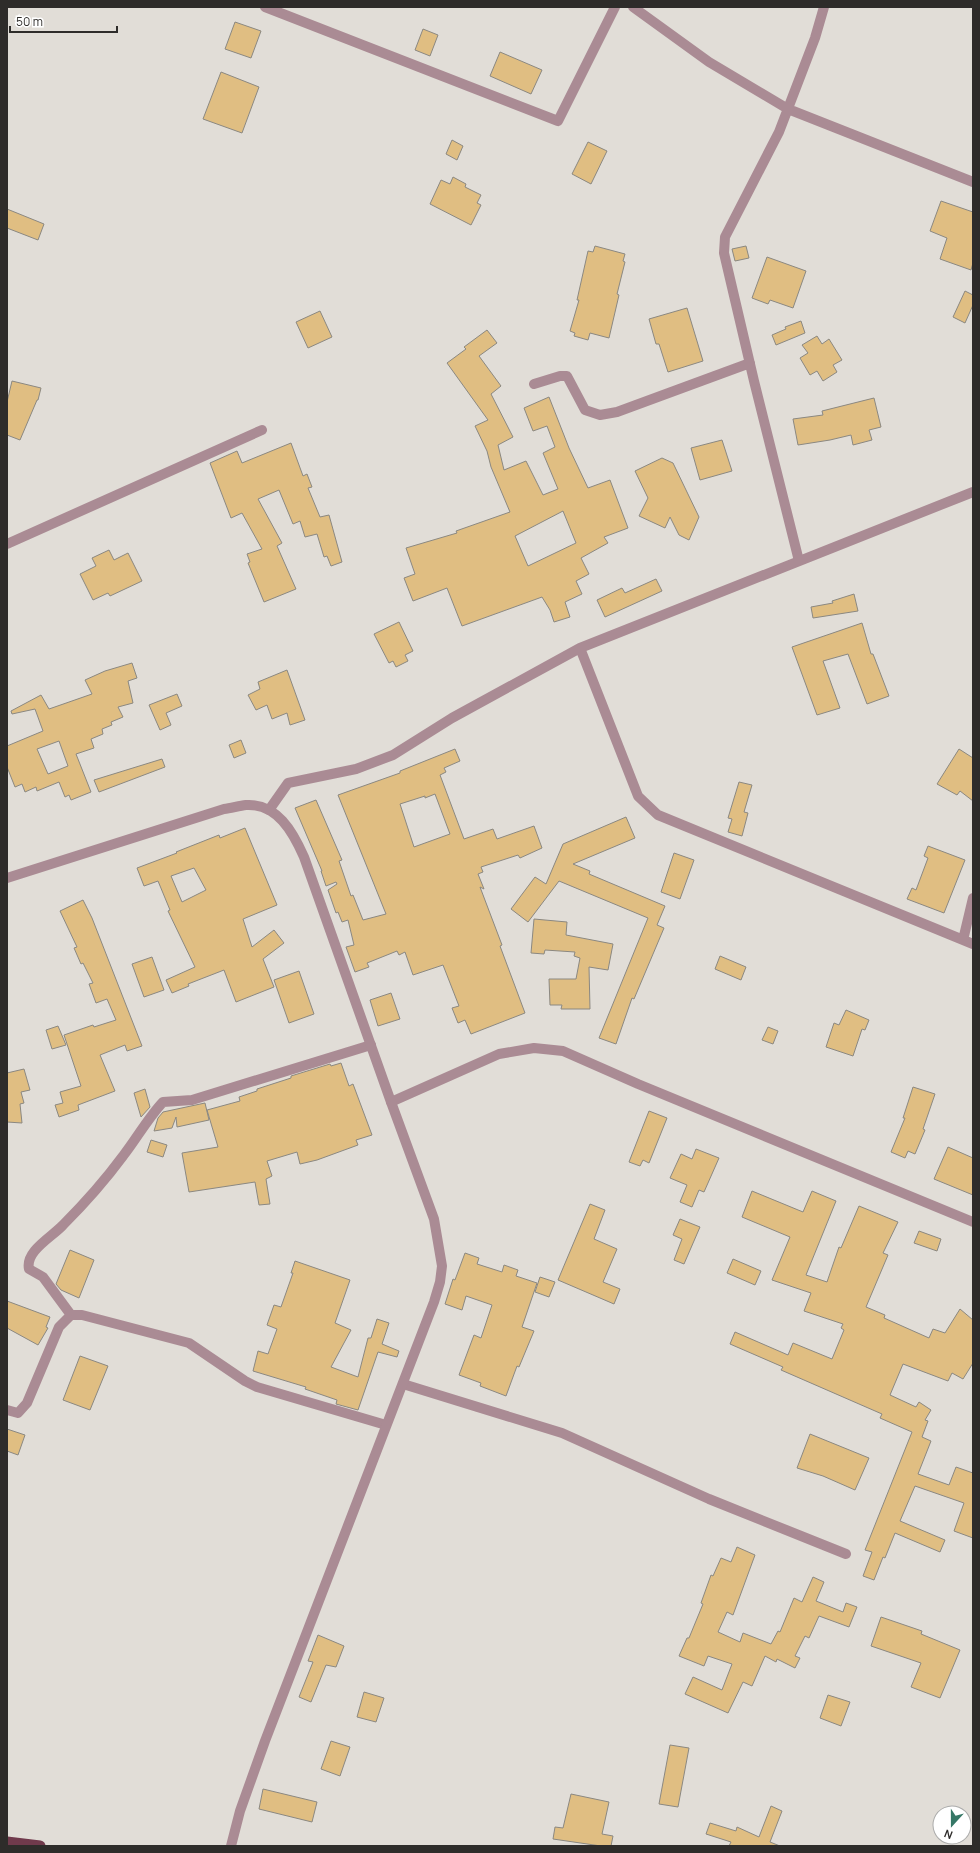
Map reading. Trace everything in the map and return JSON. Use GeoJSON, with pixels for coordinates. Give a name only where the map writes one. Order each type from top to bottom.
{"type":"FeatureCollection","features":[{"type":"Feature","properties":{"kind":"highway"},"geometry":{"type":"LineString","coordinates":[[7,1842],[40,1846]]}},
{"type":"Feature","properties":{"kind":"street"},"geometry":{"type":"LineString","coordinates":[[265,7],[558,121],[615,7]]}},
{"type":"Feature","properties":{"kind":"street"},"geometry":{"type":"LineString","coordinates":[[633,7],[709,62],[788,109],[973,182]]}},
{"type":"Feature","properties":{"kind":"street"},"geometry":{"type":"LineString","coordinates":[[799,561],[724,254],[725,237],[779,132],[815,38],[824,7]]}},
{"type":"Feature","properties":{"kind":"street"},"geometry":{"type":"LineString","coordinates":[[534,384],[560,376],[566,376],[585,410],[600,415],[617,412],[750,363]]}},
{"type":"Feature","properties":{"kind":"street"},"geometry":{"type":"LineString","coordinates":[[7,544],[262,430]]}},
{"type":"Feature","properties":{"kind":"street"},"geometry":{"type":"LineString","coordinates":[[269,810],[288,783],[356,768],[393,755],[452,718],[580,648],[973,492]]}},
{"type":"Feature","properties":{"kind":"street"},"geometry":{"type":"LineString","coordinates":[[580,648],[638,796],[658,815],[973,944]]}},
{"type":"Feature","properties":{"kind":"street"},"geometry":{"type":"LineString","coordinates":[[7,878],[224,809],[247,805],[269,810],[283,820],[295,837],[304,857],[434,1219],[442,1266],[440,1282],[434,1302],[265,1741],[240,1811],[231,1846]]}},
{"type":"Feature","properties":{"kind":"street"},"geometry":{"type":"LineString","coordinates":[[963,940],[973,898]]}},
{"type":"Feature","properties":{"kind":"street"},"geometry":{"type":"LineString","coordinates":[[71,1315],[43,1277],[29,1269],[29,1260],[35,1251],[63,1226],[118,1162],[163,1102],[192,1100],[371,1045]]}},
{"type":"Feature","properties":{"kind":"street"},"geometry":{"type":"LineString","coordinates":[[391,1102],[500,1054],[534,1048],[562,1051],[645,1088],[973,1222]]}},
{"type":"Feature","properties":{"kind":"street"},"geometry":{"type":"LineString","coordinates":[[7,1410],[18,1413],[27,1403],[59,1327],[71,1315],[93,1316],[102,1320],[189,1343],[257,1387],[386,1425]]}},
{"type":"Feature","properties":{"kind":"street"},"geometry":{"type":"LineString","coordinates":[[403,1384],[562,1433],[709,1499],[846,1554]]}},
{"type":"Feature","properties":{"kind":"building"},"geometry":{"type":"Polygon","coordinates":[[[235,22],[261,31],[251,58],[225,49],[235,22]]]}},
{"type":"Feature","properties":{"kind":"building"},"geometry":{"type":"Polygon","coordinates":[[[423,29],[438,35],[430,56],[415,50],[423,29]]]}},
{"type":"Feature","properties":{"kind":"building"},"geometry":{"type":"Polygon","coordinates":[[[500,52],[542,70],[531,94],[490,76],[500,52]]]}},
{"type":"Feature","properties":{"kind":"building"},"geometry":{"type":"Polygon","coordinates":[[[221,72],[259,87],[242,133],[203,119],[221,72]]]}},
{"type":"Feature","properties":{"kind":"building"},"geometry":{"type":"Polygon","coordinates":[[[452,140],[463,146],[457,160],[446,154],[452,140]]]}},
{"type":"Feature","properties":{"kind":"building"},"geometry":{"type":"Polygon","coordinates":[[[588,142],[607,151],[591,184],[572,174],[588,142]]]}},
{"type":"Feature","properties":{"kind":"building"},"geometry":{"type":"Polygon","coordinates":[[[453,177],[466,184],[465,187],[481,195],[477,203],[481,205],[471,225],[430,204],[441,180],[450,184],[453,177]]]}},
{"type":"Feature","properties":{"kind":"building"},"geometry":{"type":"Polygon","coordinates":[[[941,201],[973,212],[973,263],[971,270],[940,259],[947,238],[930,231],[941,201]]]}},
{"type":"Feature","properties":{"kind":"building"},"geometry":{"type":"Polygon","coordinates":[[[7,209],[44,224],[38,240],[7,228],[7,209]]]}},
{"type":"Feature","properties":{"kind":"building"},"geometry":{"type":"Polygon","coordinates":[[[595,246],[625,254],[623,261],[625,262],[617,294],[619,295],[609,338],[590,333],[588,340],[574,336],[575,333],[570,331],[579,300],[577,300],[588,251],[593,252],[595,246]]]}},
{"type":"Feature","properties":{"kind":"building"},"geometry":{"type":"Polygon","coordinates":[[[746,246],[749,258],[735,261],[732,249],[746,246]]]}},
{"type":"Feature","properties":{"kind":"building"},"geometry":{"type":"Polygon","coordinates":[[[767,257],[806,271],[793,308],[770,300],[768,304],[752,298],[767,257]]]}},
{"type":"Feature","properties":{"kind":"building"},"geometry":{"type":"Polygon","coordinates":[[[965,291],[973,295],[973,305],[965,323],[953,317],[965,291]]]}},
{"type":"Feature","properties":{"kind":"building"},"geometry":{"type":"Polygon","coordinates":[[[687,308],[703,361],[668,372],[659,344],[656,344],[649,319],[687,308]]]}},
{"type":"Feature","properties":{"kind":"building"},"geometry":{"type":"Polygon","coordinates":[[[320,311],[332,337],[308,348],[296,322],[320,311]]]}},
{"type":"Feature","properties":{"kind":"building"},"geometry":{"type":"Polygon","coordinates":[[[801,321],[805,333],[776,345],[772,335],[786,329],[785,327],[801,321]]]}},
{"type":"Feature","properties":{"kind":"building"},"geometry":{"type":"Polygon","coordinates":[[[487,330],[497,343],[479,356],[501,386],[491,394],[513,437],[498,445],[504,470],[526,461],[543,495],[558,489],[543,453],[555,447],[547,426],[533,431],[524,408],[549,397],[569,448],[588,488],[610,480],[628,528],[604,537],[608,543],[581,558],[589,574],[576,581],[582,594],[565,602],[570,617],[554,622],[550,610],[542,597],[462,626],[447,588],[413,601],[404,578],[415,574],[406,548],[457,533],[456,531],[510,512],[491,467],[487,451],[475,426],[488,420],[447,363],[466,349],[464,347],[487,330]],[[563,511],[515,536],[528,566],[576,543],[563,511]]]}},
{"type":"Feature","properties":{"kind":"building"},"geometry":{"type":"Polygon","coordinates":[[[817,336],[822,344],[829,339],[842,360],[833,365],[837,372],[823,381],[817,371],[810,375],[800,358],[808,353],[802,345],[817,336]]]}},
{"type":"Feature","properties":{"kind":"building"},"geometry":{"type":"Polygon","coordinates":[[[12,381],[41,388],[38,400],[20,440],[7,435],[7,402],[12,381]]]}},
{"type":"Feature","properties":{"kind":"building"},"geometry":{"type":"Polygon","coordinates":[[[874,398],[881,427],[869,430],[872,440],[853,445],[851,435],[798,445],[793,419],[823,415],[822,411],[874,398]]]}},
{"type":"Feature","properties":{"kind":"building"},"geometry":{"type":"Polygon","coordinates":[[[722,440],[732,471],[700,480],[691,448],[722,440]]]}},
{"type":"Feature","properties":{"kind":"building"},"geometry":{"type":"Polygon","coordinates":[[[291,443],[303,476],[307,474],[312,487],[308,488],[320,517],[329,515],[342,562],[331,566],[327,556],[324,557],[317,534],[305,537],[300,521],[293,524],[279,490],[258,499],[282,543],[277,546],[296,589],[264,602],[248,563],[250,562],[247,554],[262,549],[242,513],[231,518],[210,463],[237,451],[242,463],[291,443]]]}},
{"type":"Feature","properties":{"kind":"building"},"geometry":{"type":"Polygon","coordinates":[[[662,458],[673,463],[699,517],[689,540],[679,535],[670,517],[665,528],[639,516],[648,498],[635,471],[662,458]]]}},
{"type":"Feature","properties":{"kind":"building"},"geometry":{"type":"Polygon","coordinates":[[[109,550],[114,560],[128,553],[142,581],[110,596],[108,593],[93,600],[80,574],[96,566],[92,558],[109,550]]]}},
{"type":"Feature","properties":{"kind":"building"},"geometry":{"type":"Polygon","coordinates":[[[656,579],[662,591],[605,617],[597,600],[622,588],[625,593],[656,579]]]}},
{"type":"Feature","properties":{"kind":"building"},"geometry":{"type":"Polygon","coordinates":[[[854,594],[858,611],[813,618],[811,607],[833,603],[832,601],[854,594]]]}},
{"type":"Feature","properties":{"kind":"building"},"geometry":{"type":"Polygon","coordinates":[[[399,622],[413,651],[405,655],[408,661],[396,667],[393,661],[389,663],[374,634],[399,622]]]}},
{"type":"Feature","properties":{"kind":"building"},"geometry":{"type":"Polygon","coordinates":[[[862,623],[871,654],[873,654],[889,696],[867,704],[848,654],[823,661],[840,708],[817,715],[792,647],[862,623]]]}},
{"type":"Feature","properties":{"kind":"building"},"geometry":{"type":"Polygon","coordinates":[[[132,663],[137,678],[128,681],[133,703],[118,707],[123,717],[111,722],[112,725],[102,729],[103,734],[91,739],[94,748],[76,754],[91,792],[71,800],[69,795],[65,797],[59,782],[37,791],[36,787],[25,792],[22,784],[15,787],[7,767],[7,746],[43,731],[35,709],[12,714],[11,711],[41,695],[49,709],[92,694],[85,680],[105,671],[132,663]],[[59,741],[37,749],[48,774],[68,766],[59,741]]]}},
{"type":"Feature","properties":{"kind":"building"},"geometry":{"type":"Polygon","coordinates":[[[287,670],[305,720],[290,725],[287,713],[272,719],[267,705],[256,710],[248,695],[260,689],[258,682],[287,670]]]}},
{"type":"Feature","properties":{"kind":"building"},"geometry":{"type":"Polygon","coordinates":[[[177,694],[182,706],[166,713],[171,725],[160,730],[149,705],[177,694]]]}},
{"type":"Feature","properties":{"kind":"building"},"geometry":{"type":"Polygon","coordinates":[[[241,740],[246,753],[234,758],[229,745],[241,740]]]}},
{"type":"Feature","properties":{"kind":"building"},"geometry":{"type":"Polygon","coordinates":[[[455,749],[460,761],[444,768],[446,772],[440,775],[464,839],[493,829],[497,839],[534,826],[542,848],[520,858],[518,855],[481,867],[483,872],[478,874],[484,889],[480,887],[502,945],[500,946],[525,1013],[471,1034],[465,1020],[458,1023],[452,1008],[459,1006],[443,965],[413,975],[405,952],[399,955],[397,951],[367,963],[369,967],[355,972],[346,947],[354,945],[348,920],[342,922],[338,912],[336,913],[328,890],[337,884],[336,882],[326,886],[322,871],[295,808],[316,800],[342,860],[339,861],[351,896],[353,895],[363,920],[386,914],[338,795],[400,773],[400,771],[455,749]],[[435,794],[400,804],[414,847],[450,834],[435,794]]]}},
{"type":"Feature","properties":{"kind":"building"},"geometry":{"type":"Polygon","coordinates":[[[959,749],[973,758],[973,801],[960,791],[957,795],[937,784],[959,749]]]}},
{"type":"Feature","properties":{"kind":"building"},"geometry":{"type":"Polygon","coordinates":[[[162,759],[165,767],[99,792],[94,780],[162,759]]]}},
{"type":"Feature","properties":{"kind":"building"},"geometry":{"type":"Polygon","coordinates":[[[739,782],[752,785],[744,812],[748,813],[742,836],[728,832],[732,819],[728,818],[739,782]]]}},
{"type":"Feature","properties":{"kind":"building"},"geometry":{"type":"Polygon","coordinates":[[[626,817],[635,838],[573,864],[590,871],[589,874],[665,906],[657,925],[664,928],[634,999],[632,998],[616,1044],[599,1038],[648,918],[559,881],[528,922],[511,909],[535,877],[546,884],[563,844],[626,817]]]}},
{"type":"Feature","properties":{"kind":"building"},"geometry":{"type":"Polygon","coordinates":[[[245,828],[277,905],[243,919],[252,947],[274,930],[284,943],[263,959],[274,987],[236,1002],[224,970],[188,984],[189,986],[172,993],[166,980],[195,967],[168,911],[170,910],[158,881],[144,886],[137,868],[219,835],[220,838],[245,828]],[[194,868],[171,876],[182,902],[206,890],[194,868]]]}},
{"type":"Feature","properties":{"kind":"building"},"geometry":{"type":"Polygon","coordinates":[[[928,846],[965,860],[944,913],[907,899],[912,888],[916,890],[928,858],[924,856],[928,846]]]}},
{"type":"Feature","properties":{"kind":"building"},"geometry":{"type":"Polygon","coordinates":[[[674,853],[694,860],[680,899],[661,892],[674,853]]]}},
{"type":"Feature","properties":{"kind":"building"},"geometry":{"type":"Polygon","coordinates":[[[83,900],[92,918],[142,1046],[127,1051],[125,1045],[100,1055],[115,1091],[78,1105],[79,1110],[59,1117],[55,1105],[63,1103],[60,1092],[81,1086],[64,1035],[93,1025],[94,1027],[116,1020],[107,999],[96,1003],[89,984],[93,983],[83,963],[81,964],[74,948],[77,947],[60,911],[83,900]]]}},
{"type":"Feature","properties":{"kind":"building"},"geometry":{"type":"Polygon","coordinates":[[[534,919],[567,922],[566,935],[613,944],[608,970],[589,967],[590,1009],[561,1009],[562,1005],[550,1005],[549,979],[576,979],[580,958],[574,956],[575,952],[545,950],[544,954],[531,953],[534,919]]]}},
{"type":"Feature","properties":{"kind":"building"},"geometry":{"type":"Polygon","coordinates":[[[720,956],[746,967],[741,980],[715,969],[720,956]]]}},
{"type":"Feature","properties":{"kind":"building"},"geometry":{"type":"Polygon","coordinates":[[[152,957],[164,990],[144,997],[132,964],[152,957]]]}},
{"type":"Feature","properties":{"kind":"building"},"geometry":{"type":"Polygon","coordinates":[[[299,971],[314,1014],[289,1023],[274,980],[299,971]]]}},
{"type":"Feature","properties":{"kind":"building"},"geometry":{"type":"Polygon","coordinates":[[[391,993],[400,1019],[378,1026],[370,1000],[391,993]]]}},
{"type":"Feature","properties":{"kind":"building"},"geometry":{"type":"Polygon","coordinates":[[[846,1010],[869,1020],[865,1030],[862,1029],[853,1056],[826,1047],[834,1023],[839,1025],[846,1010]]]}},
{"type":"Feature","properties":{"kind":"building"},"geometry":{"type":"Polygon","coordinates":[[[58,1026],[66,1045],[52,1049],[46,1030],[58,1026]]]}},
{"type":"Feature","properties":{"kind":"building"},"geometry":{"type":"Polygon","coordinates":[[[768,1027],[778,1031],[773,1044],[762,1040],[768,1027]]]}},
{"type":"Feature","properties":{"kind":"building"},"geometry":{"type":"Polygon","coordinates":[[[341,1063],[349,1086],[353,1084],[372,1135],[356,1140],[358,1145],[317,1160],[300,1164],[297,1152],[267,1161],[272,1176],[266,1179],[270,1204],[259,1205],[255,1182],[189,1192],[182,1153],[218,1147],[207,1110],[240,1101],[239,1097],[257,1091],[257,1089],[291,1078],[291,1076],[330,1064],[331,1066],[341,1063]]]}},
{"type":"Feature","properties":{"kind":"building"},"geometry":{"type":"Polygon","coordinates":[[[24,1069],[30,1090],[21,1092],[24,1103],[20,1104],[22,1123],[7,1122],[7,1073],[24,1069]]]}},
{"type":"Feature","properties":{"kind":"building"},"geometry":{"type":"Polygon","coordinates":[[[913,1087],[935,1094],[923,1129],[925,1130],[915,1154],[908,1151],[905,1158],[891,1152],[905,1118],[903,1118],[913,1087]]]}},
{"type":"Feature","properties":{"kind":"building"},"geometry":{"type":"Polygon","coordinates":[[[145,1089],[150,1107],[141,1117],[134,1093],[145,1089]]]}},
{"type":"Feature","properties":{"kind":"building"},"geometry":{"type":"Polygon","coordinates":[[[205,1103],[209,1120],[177,1127],[176,1117],[172,1128],[154,1131],[158,1118],[163,1112],[205,1103]]]}},
{"type":"Feature","properties":{"kind":"building"},"geometry":{"type":"Polygon","coordinates":[[[649,1111],[667,1118],[649,1163],[643,1160],[640,1166],[629,1162],[649,1111]]]}},
{"type":"Feature","properties":{"kind":"building"},"geometry":{"type":"Polygon","coordinates":[[[151,1140],[167,1145],[163,1157],[147,1152],[151,1140]]]}},
{"type":"Feature","properties":{"kind":"building"},"geometry":{"type":"Polygon","coordinates":[[[948,1147],[973,1158],[973,1195],[934,1179],[948,1147]]]}},
{"type":"Feature","properties":{"kind":"building"},"geometry":{"type":"Polygon","coordinates":[[[696,1149],[719,1158],[704,1192],[699,1190],[692,1207],[680,1202],[687,1185],[670,1178],[681,1154],[692,1159],[696,1149]]]}},
{"type":"Feature","properties":{"kind":"building"},"geometry":{"type":"Polygon","coordinates":[[[752,1191],[803,1212],[812,1191],[836,1201],[806,1275],[827,1282],[839,1247],[841,1248],[859,1206],[898,1222],[883,1253],[888,1255],[866,1307],[885,1315],[884,1318],[929,1338],[933,1329],[945,1333],[960,1309],[973,1320],[973,1363],[963,1379],[952,1373],[948,1381],[903,1364],[890,1395],[916,1407],[919,1402],[931,1410],[925,1420],[928,1421],[922,1437],[931,1441],[918,1474],[949,1485],[956,1467],[973,1473],[973,1538],[954,1531],[964,1503],[915,1486],[900,1521],[945,1540],[940,1552],[895,1533],[874,1580],[863,1576],[872,1552],[865,1550],[912,1432],[880,1418],[882,1414],[781,1370],[783,1367],[730,1344],[735,1332],[788,1355],[793,1343],[832,1359],[844,1330],[841,1328],[843,1324],[804,1311],[811,1293],[772,1280],[790,1237],[742,1217],[752,1191]]]}},
{"type":"Feature","properties":{"kind":"building"},"geometry":{"type":"Polygon","coordinates":[[[590,1204],[605,1210],[594,1239],[617,1249],[603,1282],[620,1289],[614,1304],[558,1280],[590,1204]]]}},
{"type":"Feature","properties":{"kind":"building"},"geometry":{"type":"Polygon","coordinates":[[[680,1219],[700,1227],[684,1264],[674,1260],[682,1239],[673,1235],[680,1219]]]}},
{"type":"Feature","properties":{"kind":"building"},"geometry":{"type":"Polygon","coordinates":[[[919,1231],[941,1239],[937,1251],[914,1243],[919,1231]]]}},
{"type":"Feature","properties":{"kind":"building"},"geometry":{"type":"Polygon","coordinates":[[[70,1250],[94,1260],[79,1298],[61,1290],[56,1284],[70,1250]]]}},
{"type":"Feature","properties":{"kind":"building"},"geometry":{"type":"Polygon","coordinates":[[[465,1253],[479,1258],[477,1264],[502,1272],[504,1265],[518,1270],[516,1276],[537,1283],[522,1327],[534,1331],[519,1367],[517,1366],[506,1396],[480,1386],[481,1383],[459,1375],[474,1335],[481,1338],[492,1305],[466,1296],[462,1310],[445,1304],[453,1279],[455,1280],[465,1253]]]}},
{"type":"Feature","properties":{"kind":"building"},"geometry":{"type":"Polygon","coordinates":[[[733,1259],[761,1271],[755,1285],[727,1273],[733,1259]]]}},
{"type":"Feature","properties":{"kind":"building"},"geometry":{"type":"Polygon","coordinates":[[[295,1261],[350,1280],[335,1323],[351,1330],[331,1367],[358,1377],[368,1338],[371,1338],[377,1319],[389,1323],[382,1344],[399,1351],[397,1357],[378,1352],[358,1410],[336,1404],[337,1400],[305,1389],[306,1387],[253,1371],[258,1351],[268,1354],[277,1329],[267,1325],[274,1305],[281,1307],[293,1273],[291,1273],[295,1261]]]}},
{"type":"Feature","properties":{"kind":"building"},"geometry":{"type":"Polygon","coordinates":[[[540,1277],[555,1282],[549,1297],[535,1292],[540,1277]]]}},
{"type":"Feature","properties":{"kind":"building"},"geometry":{"type":"Polygon","coordinates":[[[7,1301],[50,1317],[46,1327],[48,1328],[38,1345],[7,1328],[7,1301]]]}},
{"type":"Feature","properties":{"kind":"building"},"geometry":{"type":"Polygon","coordinates":[[[80,1356],[108,1366],[90,1410],[63,1400],[80,1356]]]}},
{"type":"Feature","properties":{"kind":"building"},"geometry":{"type":"Polygon","coordinates":[[[7,1429],[25,1435],[18,1455],[7,1451],[7,1429]]]}},
{"type":"Feature","properties":{"kind":"building"},"geometry":{"type":"Polygon","coordinates":[[[810,1434],[869,1458],[855,1490],[823,1476],[797,1468],[810,1434]]]}},
{"type":"Feature","properties":{"kind":"building"},"geometry":{"type":"Polygon","coordinates":[[[737,1547],[755,1555],[733,1615],[727,1612],[718,1632],[740,1642],[743,1633],[771,1644],[778,1631],[780,1632],[794,1598],[802,1602],[813,1577],[824,1582],[816,1601],[843,1612],[846,1603],[857,1607],[849,1627],[819,1616],[809,1638],[805,1636],[795,1656],[800,1658],[795,1668],[777,1659],[776,1662],[765,1656],[752,1686],[743,1682],[728,1713],[685,1694],[693,1677],[722,1690],[732,1664],[708,1656],[704,1666],[679,1656],[687,1638],[689,1638],[703,1604],[701,1603],[711,1575],[713,1576],[721,1558],[731,1562],[737,1547]]]}},
{"type":"Feature","properties":{"kind":"building"},"geometry":{"type":"Polygon","coordinates":[[[881,1617],[922,1631],[921,1634],[960,1650],[940,1698],[911,1687],[921,1663],[871,1646],[881,1617]]]}},
{"type":"Feature","properties":{"kind":"building"},"geometry":{"type":"Polygon","coordinates":[[[318,1635],[344,1646],[336,1667],[326,1665],[311,1702],[299,1697],[313,1662],[308,1661],[318,1635]]]}},
{"type":"Feature","properties":{"kind":"building"},"geometry":{"type":"Polygon","coordinates":[[[364,1692],[384,1698],[376,1722],[357,1717],[364,1692]]]}},
{"type":"Feature","properties":{"kind":"building"},"geometry":{"type":"Polygon","coordinates":[[[828,1695],[850,1702],[841,1726],[820,1718],[828,1695]]]}},
{"type":"Feature","properties":{"kind":"building"},"geometry":{"type":"Polygon","coordinates":[[[331,1741],[350,1747],[340,1776],[321,1769],[331,1741]]]}},
{"type":"Feature","properties":{"kind":"building"},"geometry":{"type":"Polygon","coordinates":[[[670,1745],[689,1748],[678,1807],[659,1804],[670,1745]]]}},
{"type":"Feature","properties":{"kind":"building"},"geometry":{"type":"Polygon","coordinates":[[[263,1789],[317,1802],[312,1822],[259,1809],[263,1789]]]}},
{"type":"Feature","properties":{"kind":"building"},"geometry":{"type":"Polygon","coordinates":[[[571,1794],[609,1802],[602,1834],[613,1836],[611,1846],[553,1839],[555,1827],[563,1828],[571,1794]]]}},
{"type":"Feature","properties":{"kind":"building"},"geometry":{"type":"Polygon","coordinates":[[[771,1806],[782,1811],[770,1842],[780,1846],[729,1846],[731,1842],[706,1834],[710,1823],[736,1831],[737,1827],[759,1837],[771,1806]]]}}]}
